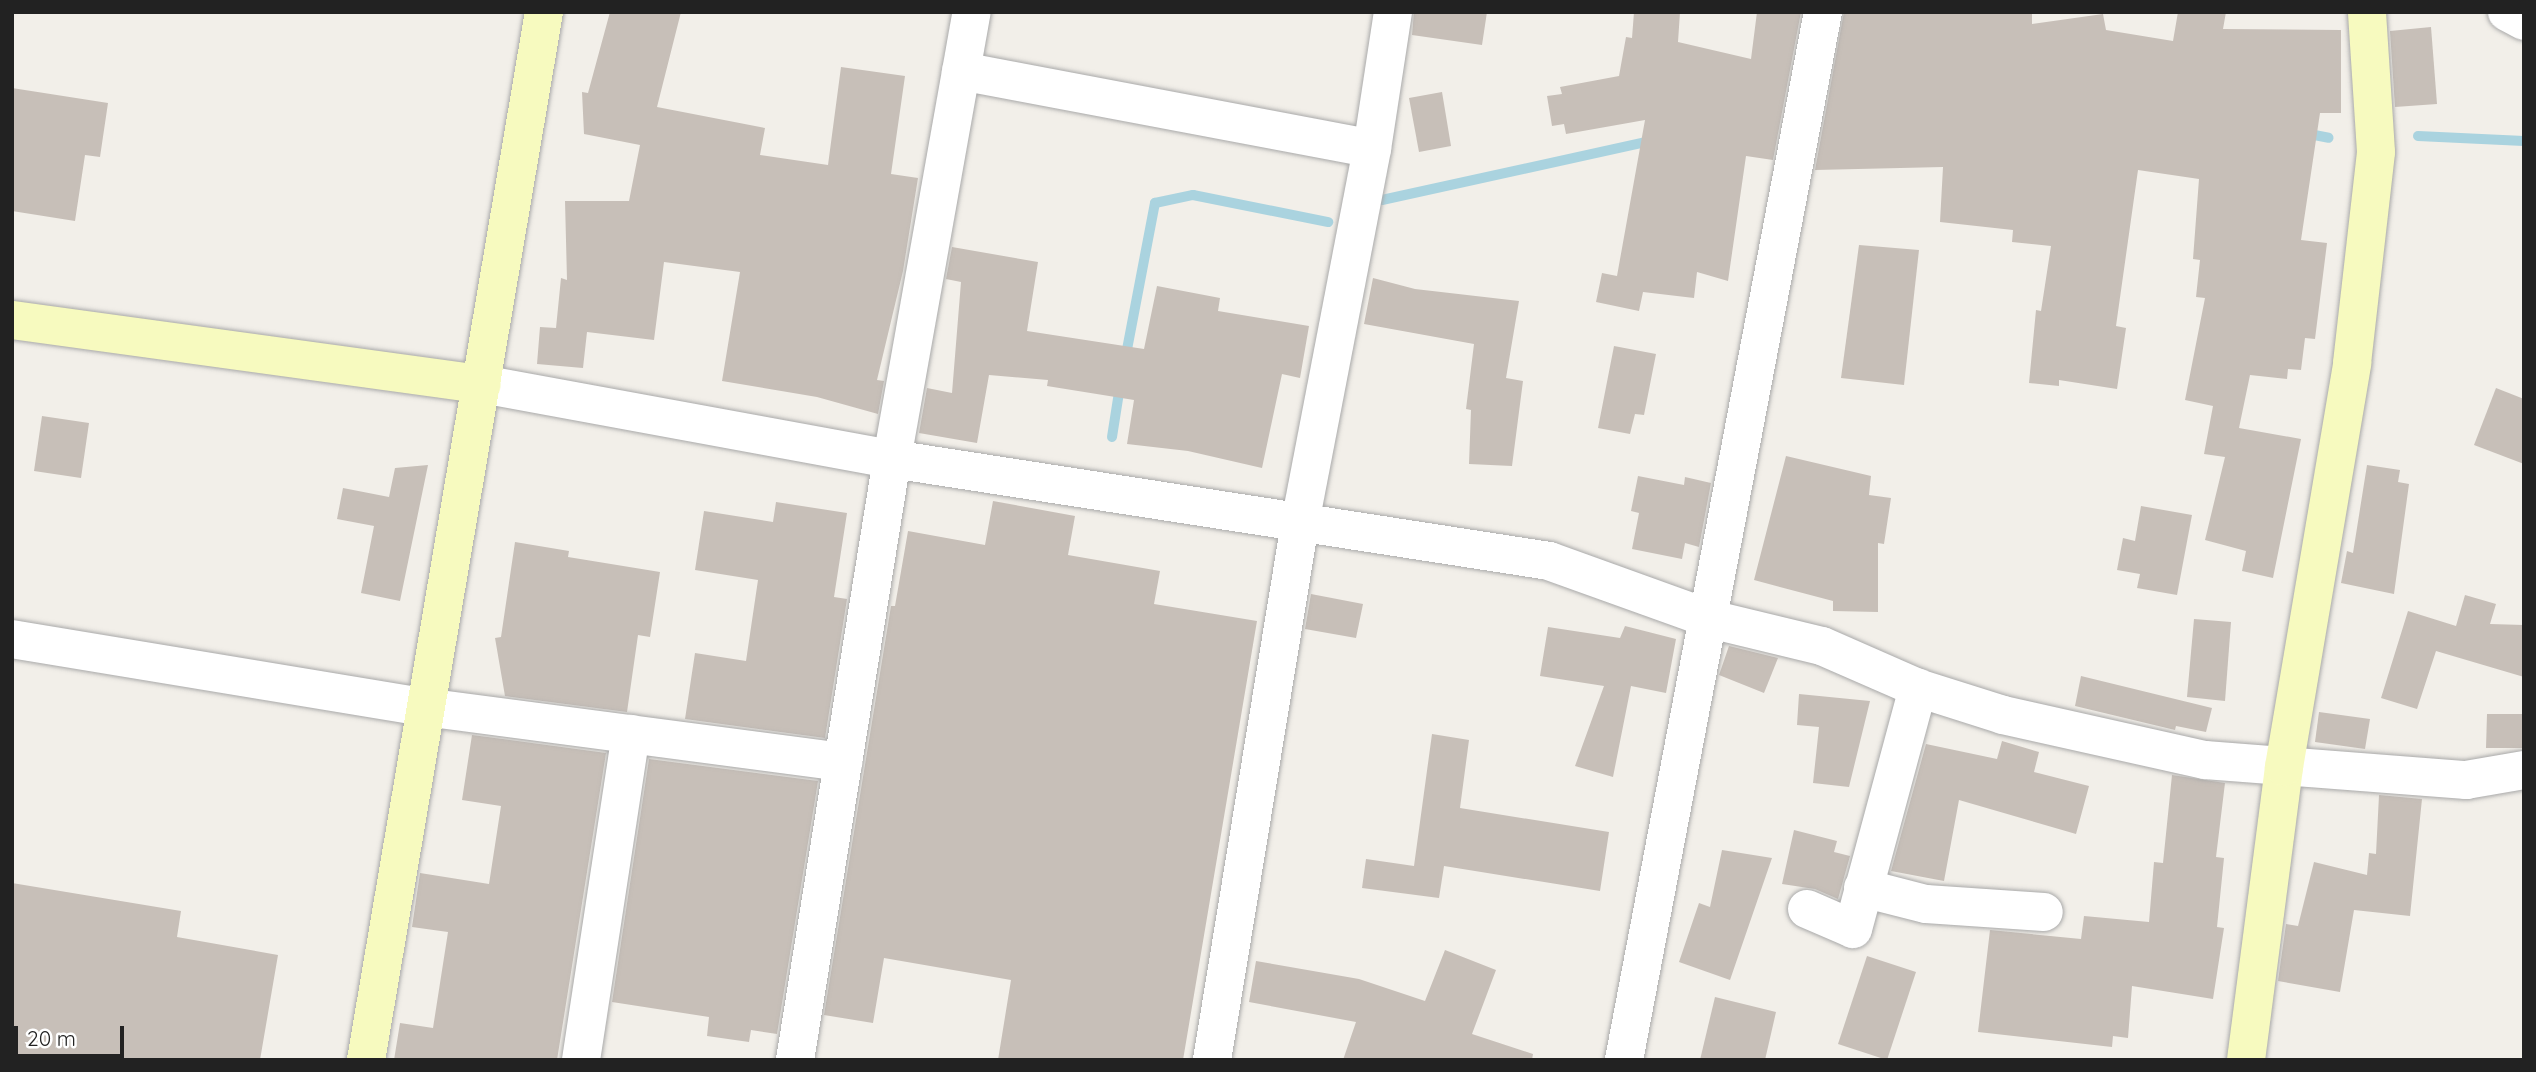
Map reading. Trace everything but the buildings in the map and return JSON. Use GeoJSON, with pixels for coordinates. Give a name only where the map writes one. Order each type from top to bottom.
{"type":"FeatureCollection","features":[{"type":"Feature","properties":{"kind":"street"},"geometry":{"type":"LineString","coordinates":[[366,1060],[544,12]]}},
{"type":"Feature","properties":{"kind":"street"},"geometry":{"type":"LineString","coordinates":[[795,1060],[892,460],[972,12]]}},
{"type":"Feature","properties":{"kind":"street"},"geometry":{"type":"LineString","coordinates":[[1212,1060],[1300,523],[1372,149],[1393,12]]}},
{"type":"Feature","properties":{"kind":"street"},"geometry":{"type":"LineString","coordinates":[[1624,1060],[1710,619],[1823,12]]}},
{"type":"Feature","properties":{"kind":"street"},"geometry":{"type":"LineString","coordinates":[[2246,1060],[2284,767],[2352,363],[2376,152],[2367,12]]}},
{"type":"Feature","properties":{"kind":"street"},"geometry":{"type":"LineString","coordinates":[[2507,12],[2524,21]]}},
{"type":"Feature","properties":{"kind":"street"},"geometry":{"type":"LineString","coordinates":[[961,71],[1372,149]]}},
{"type":"Feature","properties":{"kind":"street"},"geometry":{"type":"LineString","coordinates":[[12,320],[482,384],[892,460],[1549,561],[1710,619],[1822,646],[1918,688],[2003,715],[2205,760],[2466,780],[2524,771]]}},
{"type":"Feature","properties":{"kind":"street"},"geometry":{"type":"LineString","coordinates":[[12,639],[424,707],[843,762]]}},
{"type":"Feature","properties":{"kind":"street"},"geometry":{"type":"LineString","coordinates":[[1807,909],[1853,929],[1918,688]]}},
{"type":"Feature","properties":{"kind":"street"},"geometry":{"type":"LineString","coordinates":[[581,1060],[631,734]]}},
{"type":"Feature","properties":{"kind":"street"},"geometry":{"type":"LineString","coordinates":[[1863,888],[1926,904],[2044,912]]}},
{"type":"Feature","properties":{"kind":"waterway"},"geometry":{"type":"LineString","coordinates":[[2304,133],[2329,138]]}},
{"type":"Feature","properties":{"kind":"waterway"},"geometry":{"type":"LineString","coordinates":[[2418,136],[2524,141]]}},
{"type":"Feature","properties":{"kind":"waterway"},"geometry":{"type":"LineString","coordinates":[[1382,200],[1655,140]]}},
{"type":"Feature","properties":{"kind":"waterway"},"geometry":{"type":"LineString","coordinates":[[1125,360],[1155,203],[1193,195],[1328,222]]}},
{"type":"Feature","properties":{"kind":"waterway"},"geometry":{"type":"LineString","coordinates":[[1112,437],[1120,386]]}}]}
